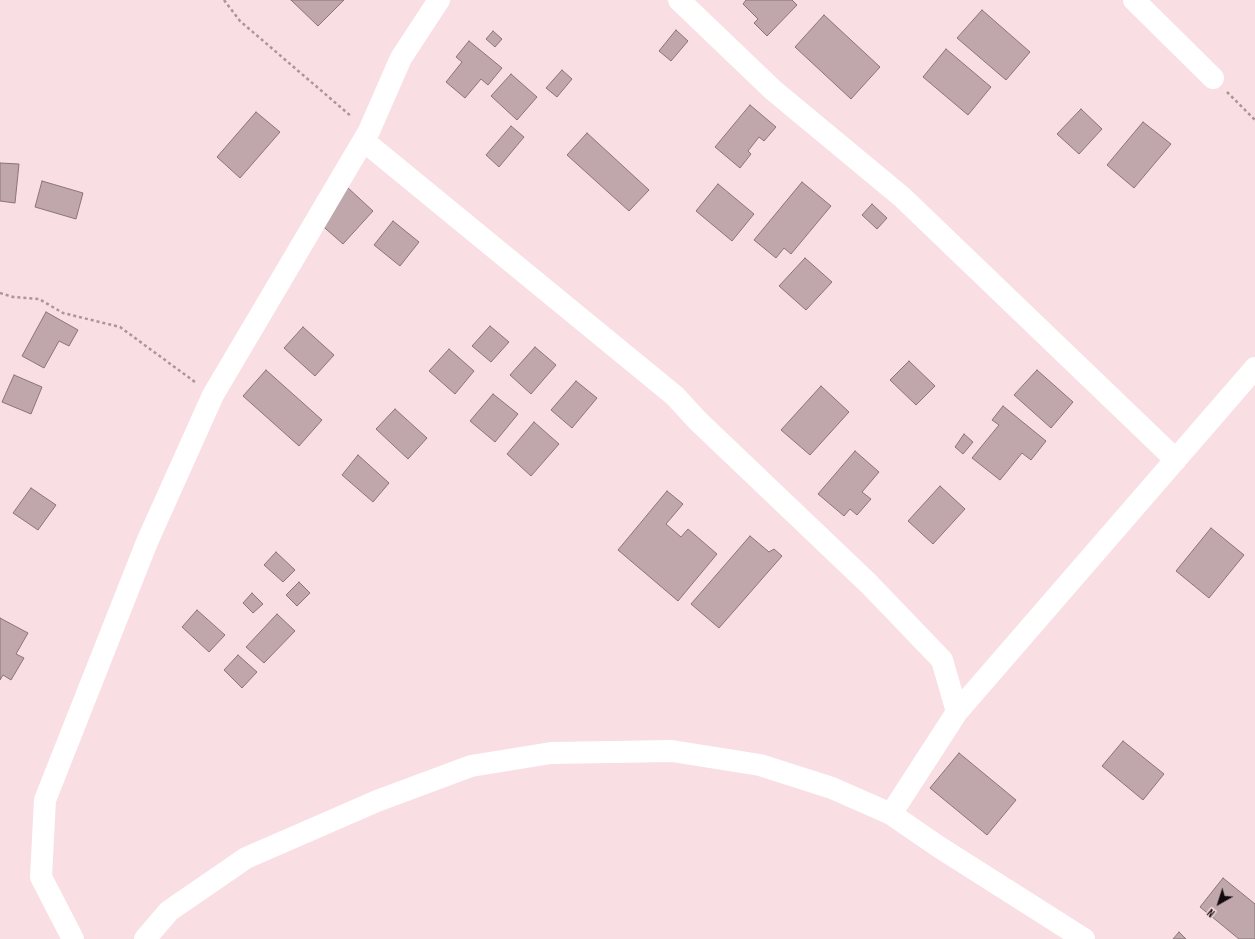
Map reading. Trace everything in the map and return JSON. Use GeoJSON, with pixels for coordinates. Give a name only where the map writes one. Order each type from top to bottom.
{"type":"FeatureCollection","features":[{"type":"Feature","properties":{"kind":"street"},"geometry":{"type":"LineString","coordinates":[[73,939],[41,877],[45,800],[147,542],[213,395],[366,136],[401,58],[439,0]]}},
{"type":"Feature","properties":{"kind":"street"},"geometry":{"type":"LineString","coordinates":[[679,0],[773,90],[902,197],[1176,460]]}},
{"type":"Feature","properties":{"kind":"street"},"geometry":{"type":"LineString","coordinates":[[1134,0],[1213,78]]}},
{"type":"Feature","properties":{"kind":"street"},"geometry":{"type":"LineString","coordinates":[[366,136],[675,396],[698,421],[869,584],[942,660],[956,712]]}},
{"type":"Feature","properties":{"kind":"street"},"geometry":{"type":"LineString","coordinates":[[890,814],[956,712],[1255,368]]}},
{"type":"Feature","properties":{"kind":"street"},"geometry":{"type":"LineString","coordinates":[[145,939],[169,911],[246,858],[377,801],[470,766],[551,753],[672,751],[760,765],[832,788],[890,814],[1084,939]]}},
{"type":"Feature","properties":{"kind":"path"},"geometry":{"type":"LineString","coordinates":[[224,0],[240,21],[366,136]]}},
{"type":"Feature","properties":{"kind":"path"},"geometry":{"type":"LineString","coordinates":[[1213,78],[1255,120]]}},
{"type":"Feature","properties":{"kind":"path"},"geometry":{"type":"LineString","coordinates":[[0,292],[13,297],[39,299],[63,314],[120,327],[213,395]]}},
{"type":"Feature","properties":{"kind":"building"},"geometry":{"type":"Polygon","coordinates":[[[291,0],[344,0],[318,26],[291,0]]]}},
{"type":"Feature","properties":{"kind":"building"},"geometry":{"type":"Polygon","coordinates":[[[746,0],[792,0],[797,5],[767,36],[754,23],[758,19],[743,4],[746,0]]]}},
{"type":"Feature","properties":{"kind":"building"},"geometry":{"type":"Polygon","coordinates":[[[982,10],[1030,52],[1006,80],[957,38],[982,10]]]}},
{"type":"Feature","properties":{"kind":"building"},"geometry":{"type":"Polygon","coordinates":[[[824,15],[880,67],[851,99],[795,47],[824,15]]]}},
{"type":"Feature","properties":{"kind":"building"},"geometry":{"type":"Polygon","coordinates":[[[676,30],[688,41],[671,61],[659,51],[676,30]]]}},
{"type":"Feature","properties":{"kind":"building"},"geometry":{"type":"Polygon","coordinates":[[[493,31],[502,39],[495,47],[486,39],[493,31]]]}},
{"type":"Feature","properties":{"kind":"building"},"geometry":{"type":"Polygon","coordinates":[[[469,41],[502,68],[488,85],[481,79],[465,98],[446,82],[462,62],[456,57],[469,41]]]}},
{"type":"Feature","properties":{"kind":"building"},"geometry":{"type":"Polygon","coordinates":[[[946,49],[991,87],[968,115],[923,77],[946,49]]]}},
{"type":"Feature","properties":{"kind":"building"},"geometry":{"type":"Polygon","coordinates":[[[562,70],[572,79],[557,97],[546,88],[562,70]]]}},
{"type":"Feature","properties":{"kind":"building"},"geometry":{"type":"Polygon","coordinates":[[[511,74],[537,97],[517,120],[491,96],[511,74]]]}},
{"type":"Feature","properties":{"kind":"building"},"geometry":{"type":"Polygon","coordinates":[[[750,105],[776,127],[764,141],[759,137],[748,151],[751,154],[740,168],[715,147],[750,105]]]}},
{"type":"Feature","properties":{"kind":"building"},"geometry":{"type":"Polygon","coordinates":[[[1081,109],[1102,129],[1079,154],[1057,134],[1081,109]]]}},
{"type":"Feature","properties":{"kind":"building"},"geometry":{"type":"Polygon","coordinates":[[[256,112],[280,132],[240,178],[217,157],[256,112]]]}},
{"type":"Feature","properties":{"kind":"building"},"geometry":{"type":"Polygon","coordinates":[[[1143,122],[1171,144],[1134,188],[1107,165],[1143,122]]]}},
{"type":"Feature","properties":{"kind":"building"},"geometry":{"type":"Polygon","coordinates":[[[511,126],[524,137],[499,167],[486,155],[511,126]]]}},
{"type":"Feature","properties":{"kind":"building"},"geometry":{"type":"Polygon","coordinates":[[[587,133],[649,190],[629,211],[567,155],[587,133]]]}},
{"type":"Feature","properties":{"kind":"building"},"geometry":{"type":"Polygon","coordinates":[[[0,163],[19,164],[15,203],[0,201],[0,163]]]}},
{"type":"Feature","properties":{"kind":"building"},"geometry":{"type":"Polygon","coordinates":[[[42,181],[83,193],[76,219],[35,207],[42,181]]]}},
{"type":"Feature","properties":{"kind":"building"},"geometry":{"type":"Polygon","coordinates":[[[802,182],[831,206],[791,254],[784,248],[776,258],[754,240],[802,182]]]}},
{"type":"Feature","properties":{"kind":"building"},"geometry":{"type":"Polygon","coordinates":[[[718,184],[754,214],[732,241],[696,211],[718,184]]]}},
{"type":"Feature","properties":{"kind":"building"},"geometry":{"type":"Polygon","coordinates":[[[347,187],[373,211],[343,244],[317,221],[347,187]]]}},
{"type":"Feature","properties":{"kind":"building"},"geometry":{"type":"Polygon","coordinates":[[[872,204],[887,218],[877,229],[862,215],[872,204]]]}},
{"type":"Feature","properties":{"kind":"building"},"geometry":{"type":"Polygon","coordinates":[[[393,221],[419,242],[400,266],[374,245],[393,221]]]}},
{"type":"Feature","properties":{"kind":"building"},"geometry":{"type":"Polygon","coordinates":[[[805,258],[832,282],[806,310],[779,286],[805,258]]]}},
{"type":"Feature","properties":{"kind":"building"},"geometry":{"type":"Polygon","coordinates":[[[46,312],[78,330],[69,346],[59,341],[44,368],[22,356],[46,312]]]}},
{"type":"Feature","properties":{"kind":"building"},"geometry":{"type":"Polygon","coordinates":[[[490,326],[509,342],[491,362],[472,346],[490,326]]]}},
{"type":"Feature","properties":{"kind":"building"},"geometry":{"type":"Polygon","coordinates":[[[303,327],[334,355],[315,376],[284,348],[303,327]]]}},
{"type":"Feature","properties":{"kind":"building"},"geometry":{"type":"Polygon","coordinates":[[[535,347],[556,365],[531,394],[510,375],[535,347]]]}},
{"type":"Feature","properties":{"kind":"building"},"geometry":{"type":"Polygon","coordinates":[[[449,349],[474,371],[455,394],[429,371],[449,349]]]}},
{"type":"Feature","properties":{"kind":"building"},"geometry":{"type":"Polygon","coordinates":[[[909,361],[935,386],[916,405],[890,380],[909,361]]]}},
{"type":"Feature","properties":{"kind":"building"},"geometry":{"type":"Polygon","coordinates":[[[266,370],[322,420],[299,446],[243,396],[266,370]]]}},
{"type":"Feature","properties":{"kind":"building"},"geometry":{"type":"Polygon","coordinates":[[[1037,370],[1073,402],[1051,428],[1014,395],[1037,370]]]}},
{"type":"Feature","properties":{"kind":"building"},"geometry":{"type":"Polygon","coordinates":[[[14,375],[42,387],[31,414],[2,402],[14,375]]]}},
{"type":"Feature","properties":{"kind":"building"},"geometry":{"type":"Polygon","coordinates":[[[576,381],[597,398],[572,428],[551,410],[576,381]]]}},
{"type":"Feature","properties":{"kind":"building"},"geometry":{"type":"Polygon","coordinates":[[[821,386],[849,412],[810,455],[781,430],[821,386]]]}},
{"type":"Feature","properties":{"kind":"building"},"geometry":{"type":"Polygon","coordinates":[[[493,394],[518,414],[495,442],[470,421],[493,394]]]}},
{"type":"Feature","properties":{"kind":"building"},"geometry":{"type":"Polygon","coordinates":[[[1003,406],[1046,441],[1031,460],[1022,453],[1000,480],[972,458],[999,425],[992,420],[1003,406]]]}},
{"type":"Feature","properties":{"kind":"building"},"geometry":{"type":"Polygon","coordinates":[[[395,409],[427,438],[408,459],[376,429],[395,409]]]}},
{"type":"Feature","properties":{"kind":"building"},"geometry":{"type":"Polygon","coordinates":[[[534,422],[559,444],[531,476],[507,454],[534,422]]]}},
{"type":"Feature","properties":{"kind":"building"},"geometry":{"type":"Polygon","coordinates":[[[964,434],[973,442],[963,454],[955,447],[964,434]]]}},
{"type":"Feature","properties":{"kind":"building"},"geometry":{"type":"Polygon","coordinates":[[[855,451],[879,472],[862,492],[871,499],[857,515],[850,509],[844,516],[818,494],[855,451]]]}},
{"type":"Feature","properties":{"kind":"building"},"geometry":{"type":"Polygon","coordinates":[[[358,455],[389,483],[373,502],[342,475],[358,455]]]}},
{"type":"Feature","properties":{"kind":"building"},"geometry":{"type":"Polygon","coordinates":[[[940,486],[965,509],[933,544],[908,521],[940,486]]]}},
{"type":"Feature","properties":{"kind":"building"},"geometry":{"type":"Polygon","coordinates":[[[31,488],[56,505],[38,530],[13,513],[31,488]]]}},
{"type":"Feature","properties":{"kind":"building"},"geometry":{"type":"Polygon","coordinates":[[[667,491],[683,504],[666,524],[681,537],[688,529],[717,554],[678,601],[618,550],[667,491]]]}},
{"type":"Feature","properties":{"kind":"building"},"geometry":{"type":"Polygon","coordinates":[[[1211,528],[1244,555],[1209,598],[1176,571],[1211,528]]]}},
{"type":"Feature","properties":{"kind":"building"},"geometry":{"type":"Polygon","coordinates":[[[750,536],[769,552],[774,549],[782,556],[719,628],[691,604],[750,536]]]}},
{"type":"Feature","properties":{"kind":"building"},"geometry":{"type":"Polygon","coordinates":[[[276,552],[295,570],[283,582],[264,565],[276,552]]]}},
{"type":"Feature","properties":{"kind":"building"},"geometry":{"type":"Polygon","coordinates":[[[299,582],[310,593],[297,606],[286,595],[299,582]]]}},
{"type":"Feature","properties":{"kind":"building"},"geometry":{"type":"Polygon","coordinates":[[[252,593],[263,604],[253,613],[243,603],[252,593]]]}},
{"type":"Feature","properties":{"kind":"building"},"geometry":{"type":"Polygon","coordinates":[[[197,610],[225,635],[209,652],[182,627],[197,610]]]}},
{"type":"Feature","properties":{"kind":"building"},"geometry":{"type":"Polygon","coordinates":[[[277,614],[295,631],[264,663],[246,647],[277,614]]]}},
{"type":"Feature","properties":{"kind":"building"},"geometry":{"type":"Polygon","coordinates":[[[0,618],[28,633],[16,654],[24,658],[11,680],[3,675],[0,680],[0,618]]]}},
{"type":"Feature","properties":{"kind":"building"},"geometry":{"type":"Polygon","coordinates":[[[238,655],[257,672],[242,688],[224,670],[238,655]]]}},
{"type":"Feature","properties":{"kind":"building"},"geometry":{"type":"Polygon","coordinates":[[[1123,741],[1164,774],[1143,800],[1102,766],[1123,741]]]}},
{"type":"Feature","properties":{"kind":"building"},"geometry":{"type":"Polygon","coordinates":[[[959,753],[1016,800],[987,835],[930,788],[959,753]]]}},
{"type":"Feature","properties":{"kind":"building"},"geometry":{"type":"Polygon","coordinates":[[[1223,878],[1255,904],[1255,939],[1239,939],[1200,907],[1223,878]]]}},
{"type":"Feature","properties":{"kind":"building"},"geometry":{"type":"Polygon","coordinates":[[[1179,932],[1186,939],[1173,939],[1179,932]]]}}]}
